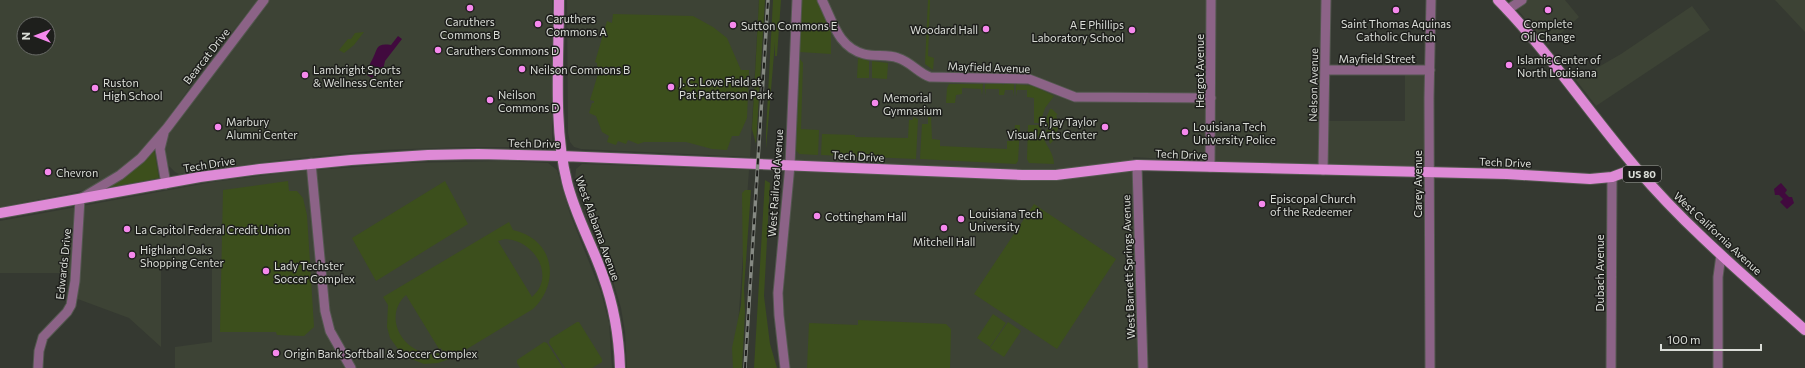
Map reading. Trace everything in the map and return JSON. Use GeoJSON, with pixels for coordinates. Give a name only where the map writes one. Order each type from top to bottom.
{"type":"FeatureCollection","features":[{"type":"Feature","properties":{"kind":"main road","name":"West Alabama Avenue"},"geometry":{"type":"LineString","coordinates":[[559,0],[559,112],[561,156],[572,200],[603,275],[612,305],[618,337],[620,368]]}},
{"type":"Feature","properties":{"kind":"main road","name":"West California Avenue"},"geometry":{"type":"LineString","coordinates":[[1498,0],[1561,72],[1636,168],[1682,217],[1721,255],[1805,330]]}},
{"type":"Feature","properties":{"kind":"main road","name":"Tech Drive"},"geometry":{"type":"LineString","coordinates":[[0,214],[200,177],[311,163],[428,155],[478,154],[561,156],[1022,175],[1056,175],[1137,165],[1530,175],[1576,179],[1612,177],[1636,168]]}},
{"type":"Feature","properties":{"kind":"street","name":"Bearcat Drive"},"geometry":{"type":"LineString","coordinates":[[80,199],[130,168],[167,128],[264,0]]}},
{"type":"Feature","properties":{"kind":"street","name":"West Railroad Avenue"},"geometry":{"type":"LineString","coordinates":[[785,368],[778,293],[790,165],[797,0]]}},
{"type":"Feature","properties":{"kind":"street","name":"Mayfield Avenue"},"geometry":{"type":"LineString","coordinates":[[822,0],[838,35],[849,48],[865,54],[899,58],[909,62],[930,77],[1029,79],[1075,97],[1210,98]]}},
{"type":"Feature","properties":{"kind":"street","name":"Hergot Avenue"},"geometry":{"type":"LineString","coordinates":[[1210,167],[1211,0]]}},
{"type":"Feature","properties":{"kind":"street","name":"Nelson Avenue"},"geometry":{"type":"LineString","coordinates":[[1324,170],[1326,0]]}},
{"type":"Feature","properties":{"kind":"street","name":"Carey Avenue"},"geometry":{"type":"LineString","coordinates":[[1430,368],[1429,172],[1431,0]]}},
{"type":"Feature","properties":{"kind":"street"},"geometry":{"type":"LineString","coordinates":[[1507,10],[1522,0]]}},
{"type":"Feature","properties":{"kind":"street","name":"Mayfield Street"},"geometry":{"type":"LineString","coordinates":[[1325,70],[1430,70]]}},
{"type":"Feature","properties":{"kind":"street","name":"Bearcat Drive"},"geometry":{"type":"LineString","coordinates":[[166,184],[160,149],[162,139],[167,128]]}},
{"type":"Feature","properties":{"kind":"street"},"geometry":{"type":"LineString","coordinates":[[311,163],[325,311],[330,332],[351,368]]}},
{"type":"Feature","properties":{"kind":"street","name":"West Barnett Springs Avenue"},"geometry":{"type":"LineString","coordinates":[[1137,165],[1143,368]]}},
{"type":"Feature","properties":{"kind":"street","name":"Dubach Avenue"},"geometry":{"type":"LineString","coordinates":[[1611,368],[1612,177]]}},
{"type":"Feature","properties":{"kind":"street","name":"Edwards Drive"},"geometry":{"type":"LineString","coordinates":[[38,368],[39,351],[43,337],[67,312],[71,305],[75,281],[80,199]]}},
{"type":"Feature","properties":{"kind":"street"},"geometry":{"type":"LineString","coordinates":[[1718,368],[1718,277],[1721,255]]}},
{"type":"Feature","properties":{"kind":"shaded area","name":"Ruston High School"},"geometry":{"type":"Polygon","coordinates":[[[0,0],[258,0],[205,66],[149,145],[132,163],[92,187],[82,191],[0,207],[0,0]]]}},
{"type":"Feature","properties":{"kind":"shaded area"},"geometry":{"type":"Polygon","coordinates":[[[269,0],[552,0],[552,144],[547,147],[465,147],[380,150],[280,160],[179,174],[175,172],[167,164],[165,155],[169,132],[269,0]]]}},
{"type":"Feature","properties":{"kind":"shaded area","name":"J. C. Love Field at Pat Patterson Park"},"geometry":{"type":"Polygon","coordinates":[[[567,0],[759,0],[750,157],[581,149],[574,147],[570,142],[568,133],[567,0]]]}},
{"type":"Feature","properties":{"kind":"shaded area","name":"Louisiana Tech University"},"geometry":{"type":"Polygon","coordinates":[[[800,0],[1324,0],[1321,121],[1405,121],[1405,73],[1425,74],[1426,163],[1421,168],[1250,164],[1133,157],[1139,368],[790,368],[783,305],[800,0]]]}},
{"type":"Feature","properties":{"kind":"shaded area"},"geometry":{"type":"Polygon","coordinates":[[[1509,0],[1565,0],[1579,17],[1548,45],[1509,0]]]}},
{"type":"Feature","properties":{"kind":"shaded area"},"geometry":{"type":"Polygon","coordinates":[[[1775,0],[1805,0],[1805,32],[1775,0]]]}},
{"type":"Feature","properties":{"kind":"shaded area"},"geometry":{"type":"Polygon","coordinates":[[[1692,6],[1710,30],[1596,106],[1576,80],[1621,54],[1692,6]]]}},
{"type":"Feature","properties":{"kind":"shaded area"},"geometry":{"type":"Polygon","coordinates":[[[398,36],[402,39],[385,61],[383,70],[375,73],[372,78],[367,75],[371,70],[370,64],[378,47],[383,45],[391,45],[398,36]]]}},
{"type":"Feature","properties":{"kind":"shaded area"},"geometry":{"type":"Polygon","coordinates":[[[502,161],[548,163],[557,170],[570,214],[601,292],[609,323],[612,368],[175,368],[175,347],[212,342],[212,261],[161,262],[161,347],[129,318],[75,298],[78,273],[0,273],[0,221],[213,182],[291,172],[408,163],[502,161]]]}},
{"type":"Feature","properties":{"kind":"shaded area"},"geometry":{"type":"Polygon","coordinates":[[[582,164],[749,170],[735,368],[627,368],[625,332],[621,308],[613,281],[587,217],[575,180],[576,169],[582,164]]]}},
{"type":"Feature","properties":{"kind":"shaded area"},"geometry":{"type":"Polygon","coordinates":[[[1781,183],[1787,190],[1785,193],[1789,197],[1792,197],[1794,203],[1787,209],[1780,202],[1783,199],[1779,195],[1775,195],[1774,189],[1781,183]]]}},
{"type":"Feature","properties":{"kind":"green space"},"geometry":{"type":"Polygon","coordinates":[[[759,0],[765,0],[756,144],[752,129],[759,0]]]}},
{"type":"Feature","properties":{"kind":"green space"},"geometry":{"type":"Polygon","coordinates":[[[773,0],[781,0],[777,56],[775,56],[775,42],[766,149],[766,132],[773,0]]]}},
{"type":"Feature","properties":{"kind":"green space"},"geometry":{"type":"Polygon","coordinates":[[[801,0],[817,0],[831,30],[831,54],[800,52],[801,0]]]}},
{"type":"Feature","properties":{"kind":"green space"},"geometry":{"type":"Polygon","coordinates":[[[928,0],[930,0],[928,56],[934,58],[933,70],[925,64],[928,0]]]}},
{"type":"Feature","properties":{"kind":"green space","name":"J. C. Love Field at Pat Patterson Park"},"geometry":{"type":"Polygon","coordinates":[[[613,14],[693,16],[713,27],[727,38],[741,70],[749,70],[747,118],[739,136],[732,136],[727,150],[712,149],[686,142],[644,142],[638,144],[628,140],[626,144],[618,141],[616,145],[607,142],[609,136],[602,132],[596,116],[589,113],[592,103],[594,103],[594,101],[590,100],[598,74],[597,63],[595,62],[607,21],[612,23],[613,14]]]}},
{"type":"Feature","properties":{"kind":"green space"},"geometry":{"type":"Polygon","coordinates":[[[364,32],[354,45],[344,53],[339,50],[355,33],[364,32]]]}},
{"type":"Feature","properties":{"kind":"green space"},"geometry":{"type":"Polygon","coordinates":[[[858,58],[869,61],[869,78],[857,78],[858,58]]]}},
{"type":"Feature","properties":{"kind":"green space"},"geometry":{"type":"Polygon","coordinates":[[[800,59],[803,63],[801,129],[819,130],[818,155],[799,154],[796,150],[800,59]]]}},
{"type":"Feature","properties":{"kind":"green space"},"geometry":{"type":"Polygon","coordinates":[[[872,61],[888,63],[887,79],[872,78],[872,61]]]}},
{"type":"Feature","properties":{"kind":"green space"},"geometry":{"type":"Polygon","coordinates":[[[949,84],[983,84],[982,95],[981,89],[962,88],[962,94],[956,95],[955,103],[946,103],[947,88],[949,84]]]}},
{"type":"Feature","properties":{"kind":"green space"},"geometry":{"type":"Polygon","coordinates":[[[985,84],[1014,84],[1014,96],[1013,90],[1005,90],[1004,95],[999,95],[999,89],[986,89],[985,95],[985,84]]]}},
{"type":"Feature","properties":{"kind":"green space"},"geometry":{"type":"Polygon","coordinates":[[[1016,84],[1034,86],[1054,96],[1045,108],[1040,123],[1034,123],[1034,98],[1027,97],[1027,90],[1017,90],[1016,96],[1016,84]]]}},
{"type":"Feature","properties":{"kind":"green space"},"geometry":{"type":"Polygon","coordinates":[[[1050,109],[1058,115],[1056,115],[1059,125],[1056,135],[1058,136],[1050,144],[1046,131],[1048,129],[1048,123],[1045,121],[1050,109]]]}},
{"type":"Feature","properties":{"kind":"green space"},"geometry":{"type":"Polygon","coordinates":[[[913,117],[918,119],[916,159],[821,155],[822,134],[855,135],[855,137],[908,138],[909,120],[913,120],[913,117]]]}},
{"type":"Feature","properties":{"kind":"green space"},"geometry":{"type":"Polygon","coordinates":[[[928,117],[931,117],[932,139],[940,140],[940,146],[1007,149],[1007,141],[1014,141],[1015,125],[1020,125],[1018,161],[1016,164],[920,159],[922,124],[928,124],[928,117]]]}},
{"type":"Feature","properties":{"kind":"green space"},"geometry":{"type":"Polygon","coordinates":[[[1028,125],[1040,125],[1043,136],[1052,154],[1054,164],[1029,163],[1027,159],[1028,125]]]}},
{"type":"Feature","properties":{"kind":"green space"},"geometry":{"type":"Polygon","coordinates":[[[154,148],[159,178],[106,188],[154,148]]]}},
{"type":"Feature","properties":{"kind":"green space"},"geometry":{"type":"Polygon","coordinates":[[[765,180],[770,183],[764,296],[770,344],[777,368],[754,368],[765,180]]]}},
{"type":"Feature","properties":{"kind":"green space","name":"Lady Techster Soccer Complex"},"geometry":{"type":"Polygon","coordinates":[[[288,181],[289,191],[297,191],[303,198],[307,215],[314,327],[304,336],[277,335],[276,332],[220,332],[223,190],[288,181]]]}},
{"type":"Feature","properties":{"kind":"green space"},"geometry":{"type":"Polygon","coordinates":[[[445,181],[468,224],[376,281],[352,238],[445,181]]]}},
{"type":"Feature","properties":{"kind":"green space"},"geometry":{"type":"Polygon","coordinates":[[[745,190],[751,190],[744,289],[745,312],[742,368],[733,368],[732,348],[741,305],[743,268],[742,193],[745,190]]]}},
{"type":"Feature","properties":{"kind":"green space"},"geometry":{"type":"Polygon","coordinates":[[[1034,204],[1116,259],[1057,349],[974,294],[1034,204]]]}},
{"type":"Feature","properties":{"kind":"green space"},"geometry":{"type":"Polygon","coordinates":[[[509,222],[513,230],[527,235],[537,242],[545,252],[549,263],[550,275],[547,287],[542,298],[533,309],[452,358],[438,363],[424,364],[401,353],[390,338],[387,327],[388,305],[383,297],[509,222]],[[505,239],[498,241],[532,297],[539,289],[542,280],[542,270],[539,261],[525,246],[516,241],[505,239]],[[406,295],[398,305],[396,316],[397,327],[402,337],[409,345],[419,351],[431,353],[443,352],[441,348],[439,349],[406,295]]]}},
{"type":"Feature","properties":{"kind":"green space"},"geometry":{"type":"Polygon","coordinates":[[[993,314],[1006,323],[990,347],[977,338],[993,314]]]}},
{"type":"Feature","properties":{"kind":"green space"},"geometry":{"type":"Polygon","coordinates":[[[858,320],[946,324],[951,329],[950,368],[807,368],[809,323],[858,325],[858,320]]]}},
{"type":"Feature","properties":{"kind":"green space"},"geometry":{"type":"Polygon","coordinates":[[[579,322],[602,359],[602,362],[592,368],[565,368],[549,343],[550,339],[579,322]]]}},
{"type":"Feature","properties":{"kind":"green space"},"geometry":{"type":"Polygon","coordinates":[[[1008,322],[1021,331],[1004,357],[990,348],[1008,322]]]}},
{"type":"Feature","properties":{"kind":"green space"},"geometry":{"type":"Polygon","coordinates":[[[544,342],[547,343],[563,368],[520,368],[517,360],[544,342]]]}},
{"type":"Feature","properties":{"kind":"railway"},"geometry":{"type":"LineString","coordinates":[[745,368],[768,0]]}},
{"type":"Feature","properties":{"kind":"place","name":"Caruthers Commons B"},"geometry":{"type":"Point","coordinates":[470,8]}},
{"type":"Feature","properties":{"kind":"place","name":"Saint Thomas Aquinas Catholic Church"},"geometry":{"type":"Point","coordinates":[1396,10]}},
{"type":"Feature","properties":{"kind":"place","name":"Complete Oil Change"},"geometry":{"type":"Point","coordinates":[1548,10]}},
{"type":"Feature","properties":{"kind":"place","name":"Caruthers Commons A"},"geometry":{"type":"Point","coordinates":[538,24]}},
{"type":"Feature","properties":{"kind":"place","name":"Sutton Commons E"},"geometry":{"type":"Point","coordinates":[733,25]}},
{"type":"Feature","properties":{"kind":"place","name":"Woodard Hall"},"geometry":{"type":"Point","coordinates":[986,29]}},
{"type":"Feature","properties":{"kind":"place","name":"A E Phillips Laboratory School"},"geometry":{"type":"Point","coordinates":[1132,30]}},
{"type":"Feature","properties":{"kind":"place","name":"Caruthers Commons D"},"geometry":{"type":"Point","coordinates":[438,50]}},
{"type":"Feature","properties":{"kind":"place","name":"Islamic Center of North Louisiana"},"geometry":{"type":"Point","coordinates":[1509,65]}},
{"type":"Feature","properties":{"kind":"place","name":"Neilson Commons B"},"geometry":{"type":"Point","coordinates":[522,69]}},
{"type":"Feature","properties":{"kind":"place","name":"Lambright Sports & Wellness Center"},"geometry":{"type":"Point","coordinates":[305,75]}},
{"type":"Feature","properties":{"kind":"place","name":"J. C. Love Field at Pat Patterson Park"},"geometry":{"type":"Point","coordinates":[671,87]}},
{"type":"Feature","properties":{"kind":"place","name":"Ruston High School"},"geometry":{"type":"Point","coordinates":[95,88]}},
{"type":"Feature","properties":{"kind":"place","name":"Neilson Commons D"},"geometry":{"type":"Point","coordinates":[490,100]}},
{"type":"Feature","properties":{"kind":"place","name":"Memorial Gymnasium"},"geometry":{"type":"Point","coordinates":[875,103]}},
{"type":"Feature","properties":{"kind":"place","name":"Marbury Alumni Center"},"geometry":{"type":"Point","coordinates":[218,127]}},
{"type":"Feature","properties":{"kind":"place","name":"F. Jay Taylor Visual Arts Center"},"geometry":{"type":"Point","coordinates":[1105,127]}},
{"type":"Feature","properties":{"kind":"place","name":"Louisiana Tech University Police"},"geometry":{"type":"Point","coordinates":[1185,132]}},
{"type":"Feature","properties":{"kind":"place","name":"Chevron"},"geometry":{"type":"Point","coordinates":[48,172]}},
{"type":"Feature","properties":{"kind":"place","name":"Episcopal Church of the Redeemer"},"geometry":{"type":"Point","coordinates":[1262,204]}},
{"type":"Feature","properties":{"kind":"place","name":"Cottingham Hall"},"geometry":{"type":"Point","coordinates":[817,216]}},
{"type":"Feature","properties":{"kind":"place","name":"Louisiana Tech University"},"geometry":{"type":"Point","coordinates":[961,219]}},
{"type":"Feature","properties":{"kind":"place","name":"Mitchell Hall"},"geometry":{"type":"Point","coordinates":[944,228]}},
{"type":"Feature","properties":{"kind":"place","name":"La Capitol Federal Credit Union"},"geometry":{"type":"Point","coordinates":[127,229]}},
{"type":"Feature","properties":{"kind":"place","name":"Highland Oaks Shopping Center"},"geometry":{"type":"Point","coordinates":[132,255]}},
{"type":"Feature","properties":{"kind":"place","name":"Lady Techster Soccer Complex"},"geometry":{"type":"Point","coordinates":[266,271]}},
{"type":"Feature","properties":{"kind":"place","name":"Origin Bank Softball & Soccer Complex"},"geometry":{"type":"Point","coordinates":[276,353]}}]}
